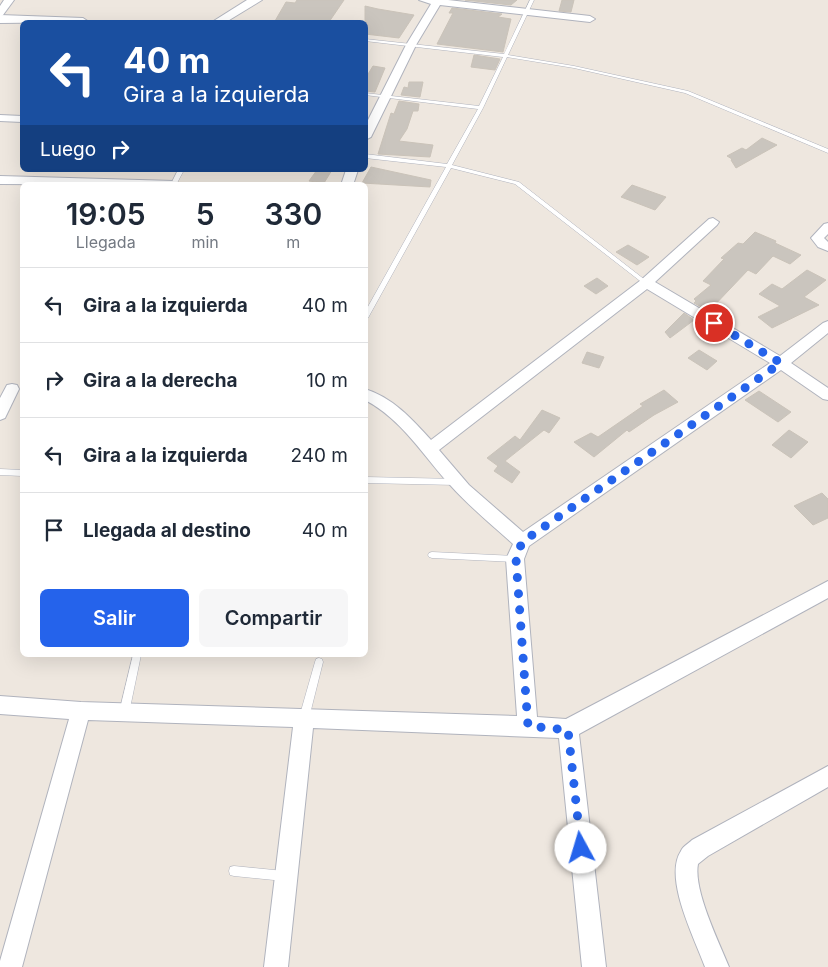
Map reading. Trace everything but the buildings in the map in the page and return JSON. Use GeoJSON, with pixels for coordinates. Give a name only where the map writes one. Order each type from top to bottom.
{"type":"FeatureCollection","features":[{"type":"Feature","properties":{"kind":"main road"},"geometry":{"type":"LineString","coordinates":[[221,20],[256,0]]}},
{"type":"Feature","properties":{"kind":"main road"},"geometry":{"type":"LineString","coordinates":[[0,19],[28,20]]}},
{"type":"Feature","properties":{"kind":"street"},"geometry":{"type":"LineString","coordinates":[[0,13],[8,0]]}},
{"type":"Feature","properties":{"kind":"street"},"geometry":{"type":"LineString","coordinates":[[424,0],[590,19]]}},
{"type":"Feature","properties":{"kind":"street"},"geometry":{"type":"LineString","coordinates":[[368,131],[411,45],[437,1]]}},
{"type":"Feature","properties":{"kind":"street"},"geometry":{"type":"LineString","coordinates":[[0,118],[20,119]]}},
{"type":"Feature","properties":{"kind":"street"},"geometry":{"type":"LineString","coordinates":[[0,180],[70,182]]}},
{"type":"Feature","properties":{"kind":"street"},"geometry":{"type":"LineString","coordinates":[[430,450],[646,283],[713,222]]}},
{"type":"Feature","properties":{"kind":"street"},"geometry":{"type":"LineString","coordinates":[[828,227],[818,238],[822,244],[828,247]]}},
{"type":"Feature","properties":{"kind":"street"},"geometry":{"type":"LineString","coordinates":[[646,283],[781,363],[828,395]]}},
{"type":"Feature","properties":{"kind":"street"},"geometry":{"type":"LineString","coordinates":[[519,550],[781,363],[828,326]]}},
{"type":"Feature","properties":{"kind":"street"},"geometry":{"type":"LineString","coordinates":[[0,414],[11,389]]}},
{"type":"Feature","properties":{"kind":"street"},"geometry":{"type":"LineString","coordinates":[[368,396],[387,406],[430,450],[519,550],[528,726]]}},
{"type":"Feature","properties":{"kind":"street"},"geometry":{"type":"LineString","coordinates":[[0,705],[124,713],[528,726],[568,730],[825,596]]}},
{"type":"Feature","properties":{"kind":"street"},"geometry":{"type":"LineString","coordinates":[[10,967],[81,711]]}},
{"type":"Feature","properties":{"kind":"street"},"geometry":{"type":"LineString","coordinates":[[276,967],[304,719]]}},
{"type":"Feature","properties":{"kind":"street"},"geometry":{"type":"LineString","coordinates":[[568,730],[594,967]]}},
{"type":"Feature","properties":{"kind":"street"},"geometry":{"type":"LineString","coordinates":[[717,967],[692,902],[686,875],[688,858],[700,848],[828,776]]}},
{"type":"Feature","properties":{"kind":"lane"},"geometry":{"type":"LineString","coordinates":[[368,313],[480,108],[507,56],[532,0]]}},
{"type":"Feature","properties":{"kind":"lane"},"geometry":{"type":"LineString","coordinates":[[368,40],[507,56],[574,67],[686,92],[828,151]]}},
{"type":"Feature","properties":{"kind":"lane"},"geometry":{"type":"LineString","coordinates":[[368,94],[480,108]]}},
{"type":"Feature","properties":{"kind":"lane"},"geometry":{"type":"LineString","coordinates":[[368,156],[449,166],[517,184],[646,283]]}},
{"type":"Feature","properties":{"kind":"lane"},"geometry":{"type":"LineString","coordinates":[[0,472],[20,473]]}},
{"type":"Feature","properties":{"kind":"lane"},"geometry":{"type":"LineString","coordinates":[[368,480],[457,482]]}},
{"type":"Feature","properties":{"kind":"lane"},"geometry":{"type":"LineString","coordinates":[[432,555],[519,550]]}},
{"type":"Feature","properties":{"kind":"lane"},"geometry":{"type":"LineString","coordinates":[[124,713],[137,657]]}},
{"type":"Feature","properties":{"kind":"lane"},"geometry":{"type":"LineString","coordinates":[[304,719],[319,662]]}},
{"type":"Feature","properties":{"kind":"lane"},"geometry":{"type":"LineString","coordinates":[[234,871],[286,876]]}},
{"type":"Feature","properties":{"kind":"route"},"geometry":{"type":"LineString","coordinates":[[581,848],[568,730],[528,726],[516,559],[522,542],[781,363],[714,323]]}}]}
